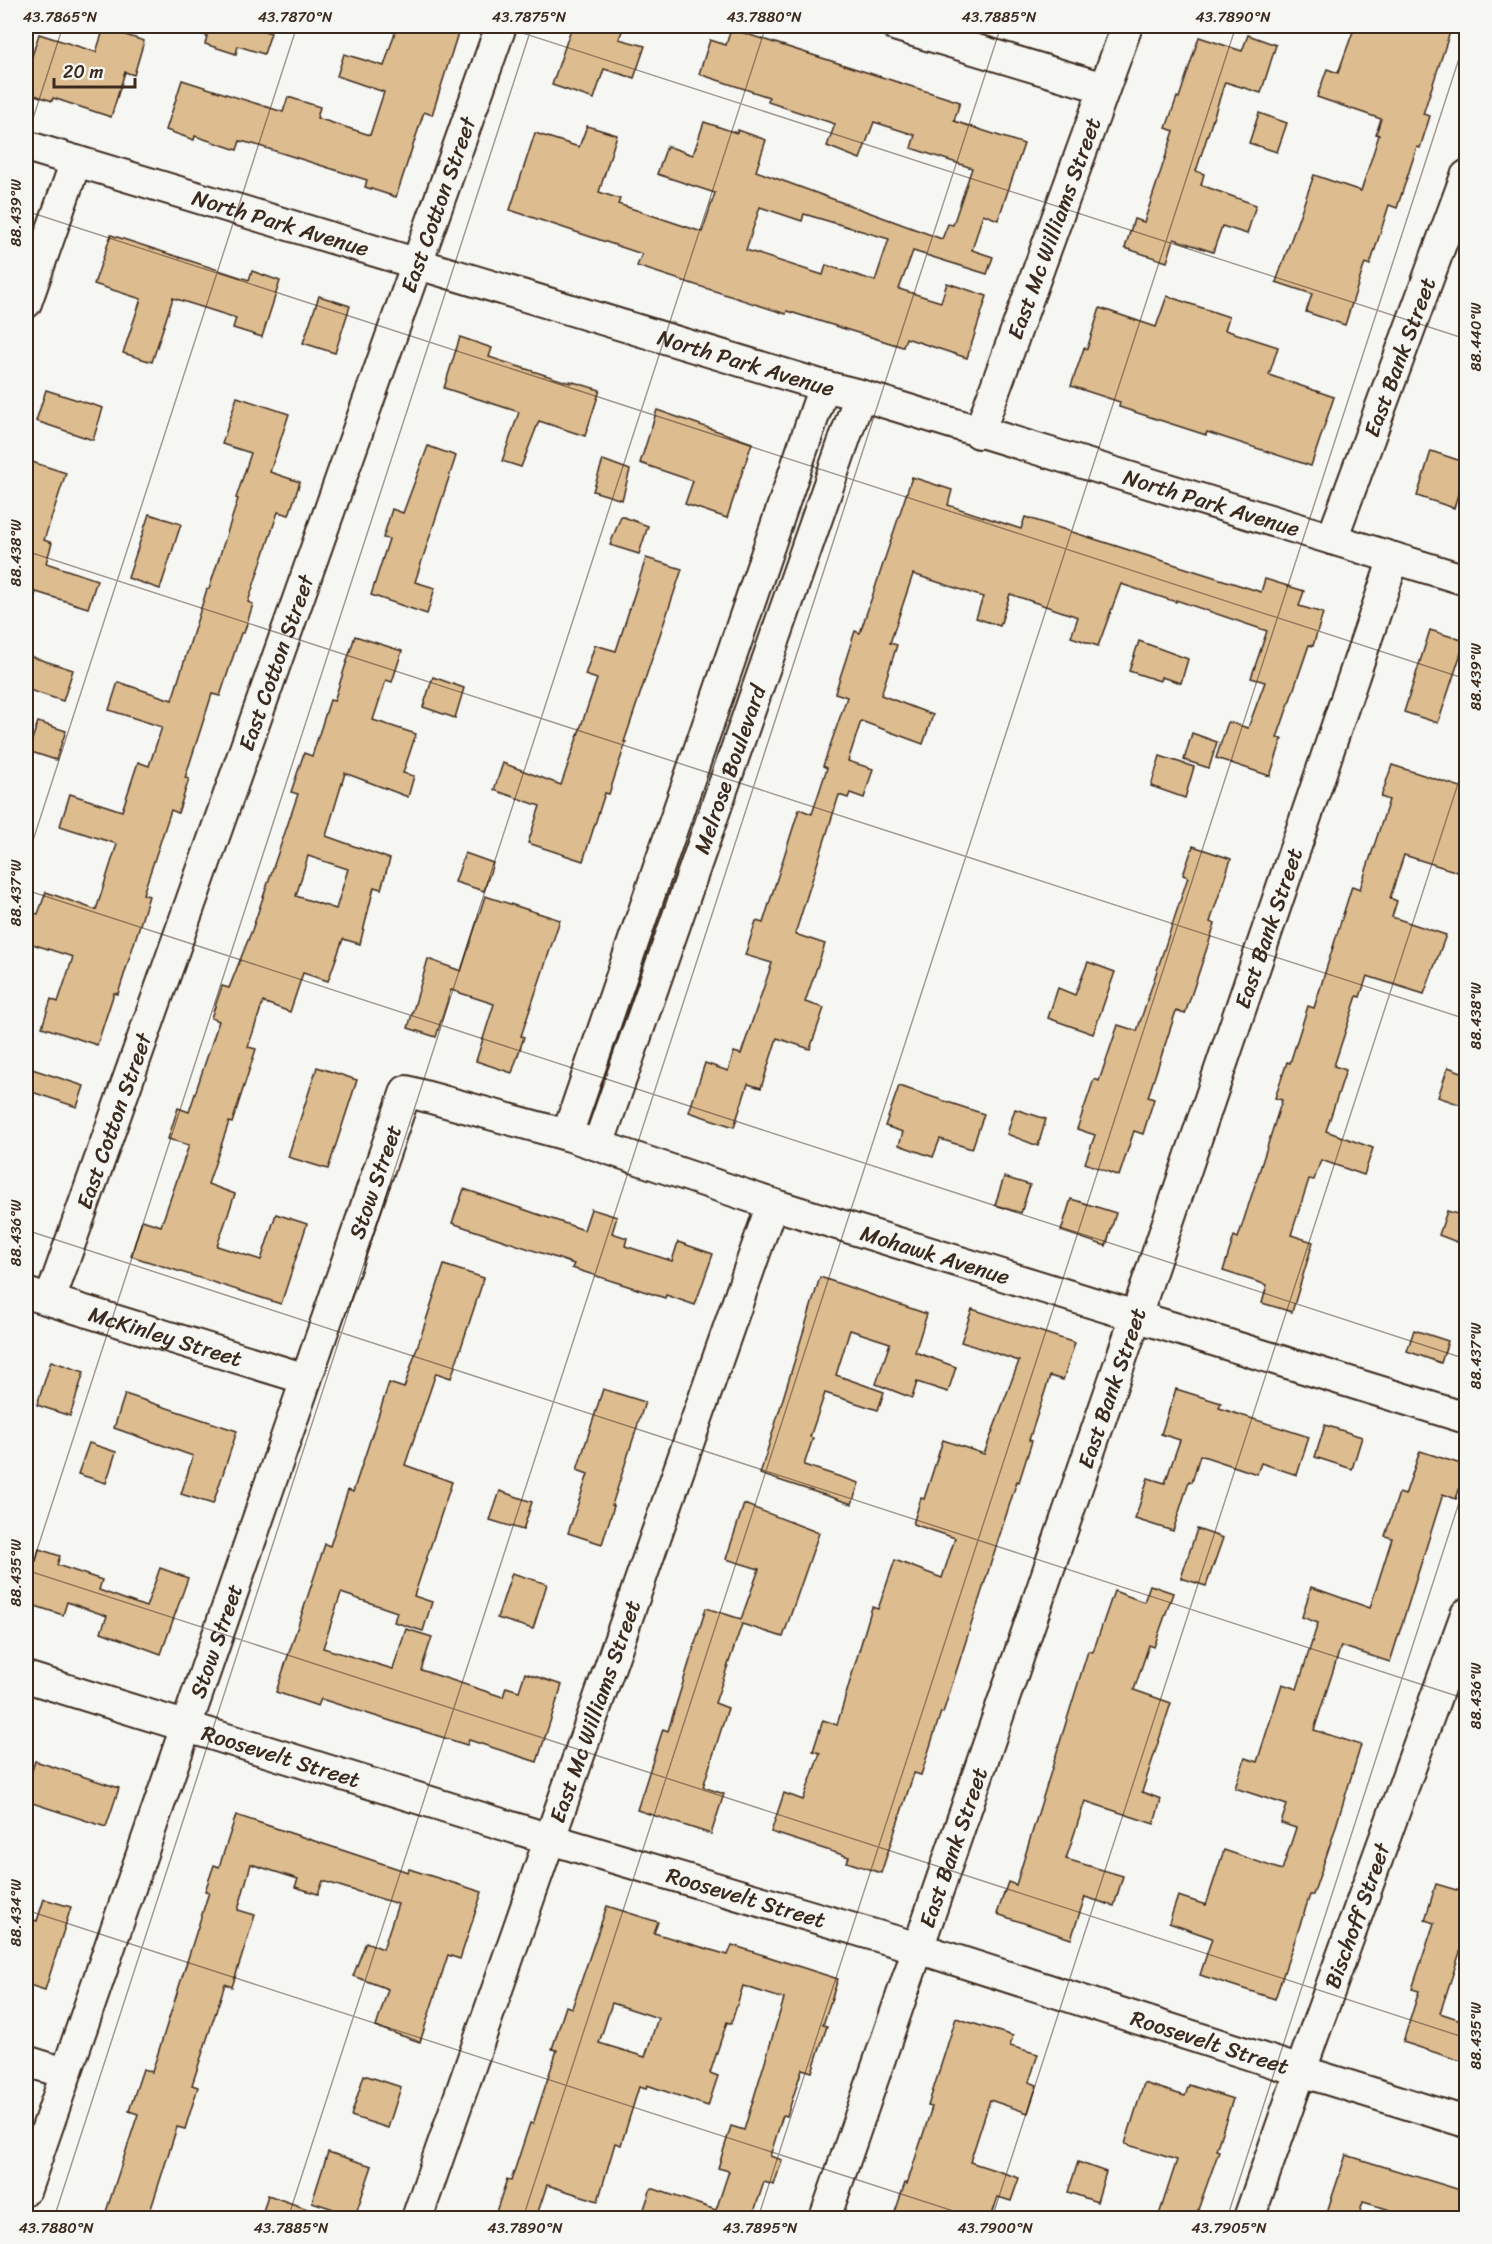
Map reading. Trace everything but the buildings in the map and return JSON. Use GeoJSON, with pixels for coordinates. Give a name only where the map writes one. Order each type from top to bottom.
{"type":"FeatureCollection","features":[{"type":"Feature","properties":{"kind":"street","name":"East Cotton Street"},"geometry":{"type":"LineString","coordinates":[[38,1296],[501,26]]}},
{"type":"Feature","properties":{"kind":"street"},"geometry":{"type":"LineString","coordinates":[[897,26],[1104,88]]}},
{"type":"Feature","properties":{"kind":"street","name":"East Mc Williams Street"},"geometry":{"type":"LineString","coordinates":[[979,433],[1127,26]]}},
{"type":"Feature","properties":{"kind":"street","name":"North Park Avenue"},"geometry":{"type":"LineString","coordinates":[[26,146],[860,395],[1467,580]]}},
{"type":"Feature","properties":{"kind":"street"},"geometry":{"type":"LineString","coordinates":[[26,303],[76,161]]}},
{"type":"Feature","properties":{"kind":"street","name":"East Bank Street"},"geometry":{"type":"LineString","coordinates":[[1332,539],[1467,176]]}},
{"type":"Feature","properties":{"kind":"street","name":"Melrose Boulevard"},"geometry":{"type":"LineString","coordinates":[[567,1135],[824,386]]}},
{"type":"Feature","properties":{"kind":"street","name":"Melrose Boulevard"},"geometry":{"type":"LineString","coordinates":[[598,1145],[860,395]]}},
{"type":"Feature","properties":{"kind":"street","name":"East Bank Street"},"geometry":{"type":"LineString","coordinates":[[825,2218],[1394,558]]}},
{"type":"Feature","properties":{"kind":"street","name":"Mohawk Avenue"},"geometry":{"type":"LineString","coordinates":[[406,1091],[567,1135],[772,1204],[1467,1418]]}},
{"type":"Feature","properties":{"kind":"street","name":"Stow Street"},"geometry":{"type":"LineString","coordinates":[[26,2189],[406,1091]]}},
{"type":"Feature","properties":{"kind":"street","name":"East Mc Williams Street"},"geometry":{"type":"LineString","coordinates":[[417,2218],[772,1204]]}},
{"type":"Feature","properties":{"kind":"street","name":"McKinley Street"},"geometry":{"type":"LineString","coordinates":[[38,1296],[306,1379]]}},
{"type":"Feature","properties":{"kind":"street","name":"Bischoff Street"},"geometry":{"type":"LineString","coordinates":[[1249,2218],[1300,2071],[1467,1614]]}},
{"type":"Feature","properties":{"kind":"street","name":"Roosevelt Street"},"geometry":{"type":"LineString","coordinates":[[26,1677],[550,1839],[918,1948],[1300,2071],[1467,2122]]}},
{"type":"Feature","properties":{"kind":"street"},"geometry":{"type":"LineString","coordinates":[[26,2061],[65,2073]]}}]}
